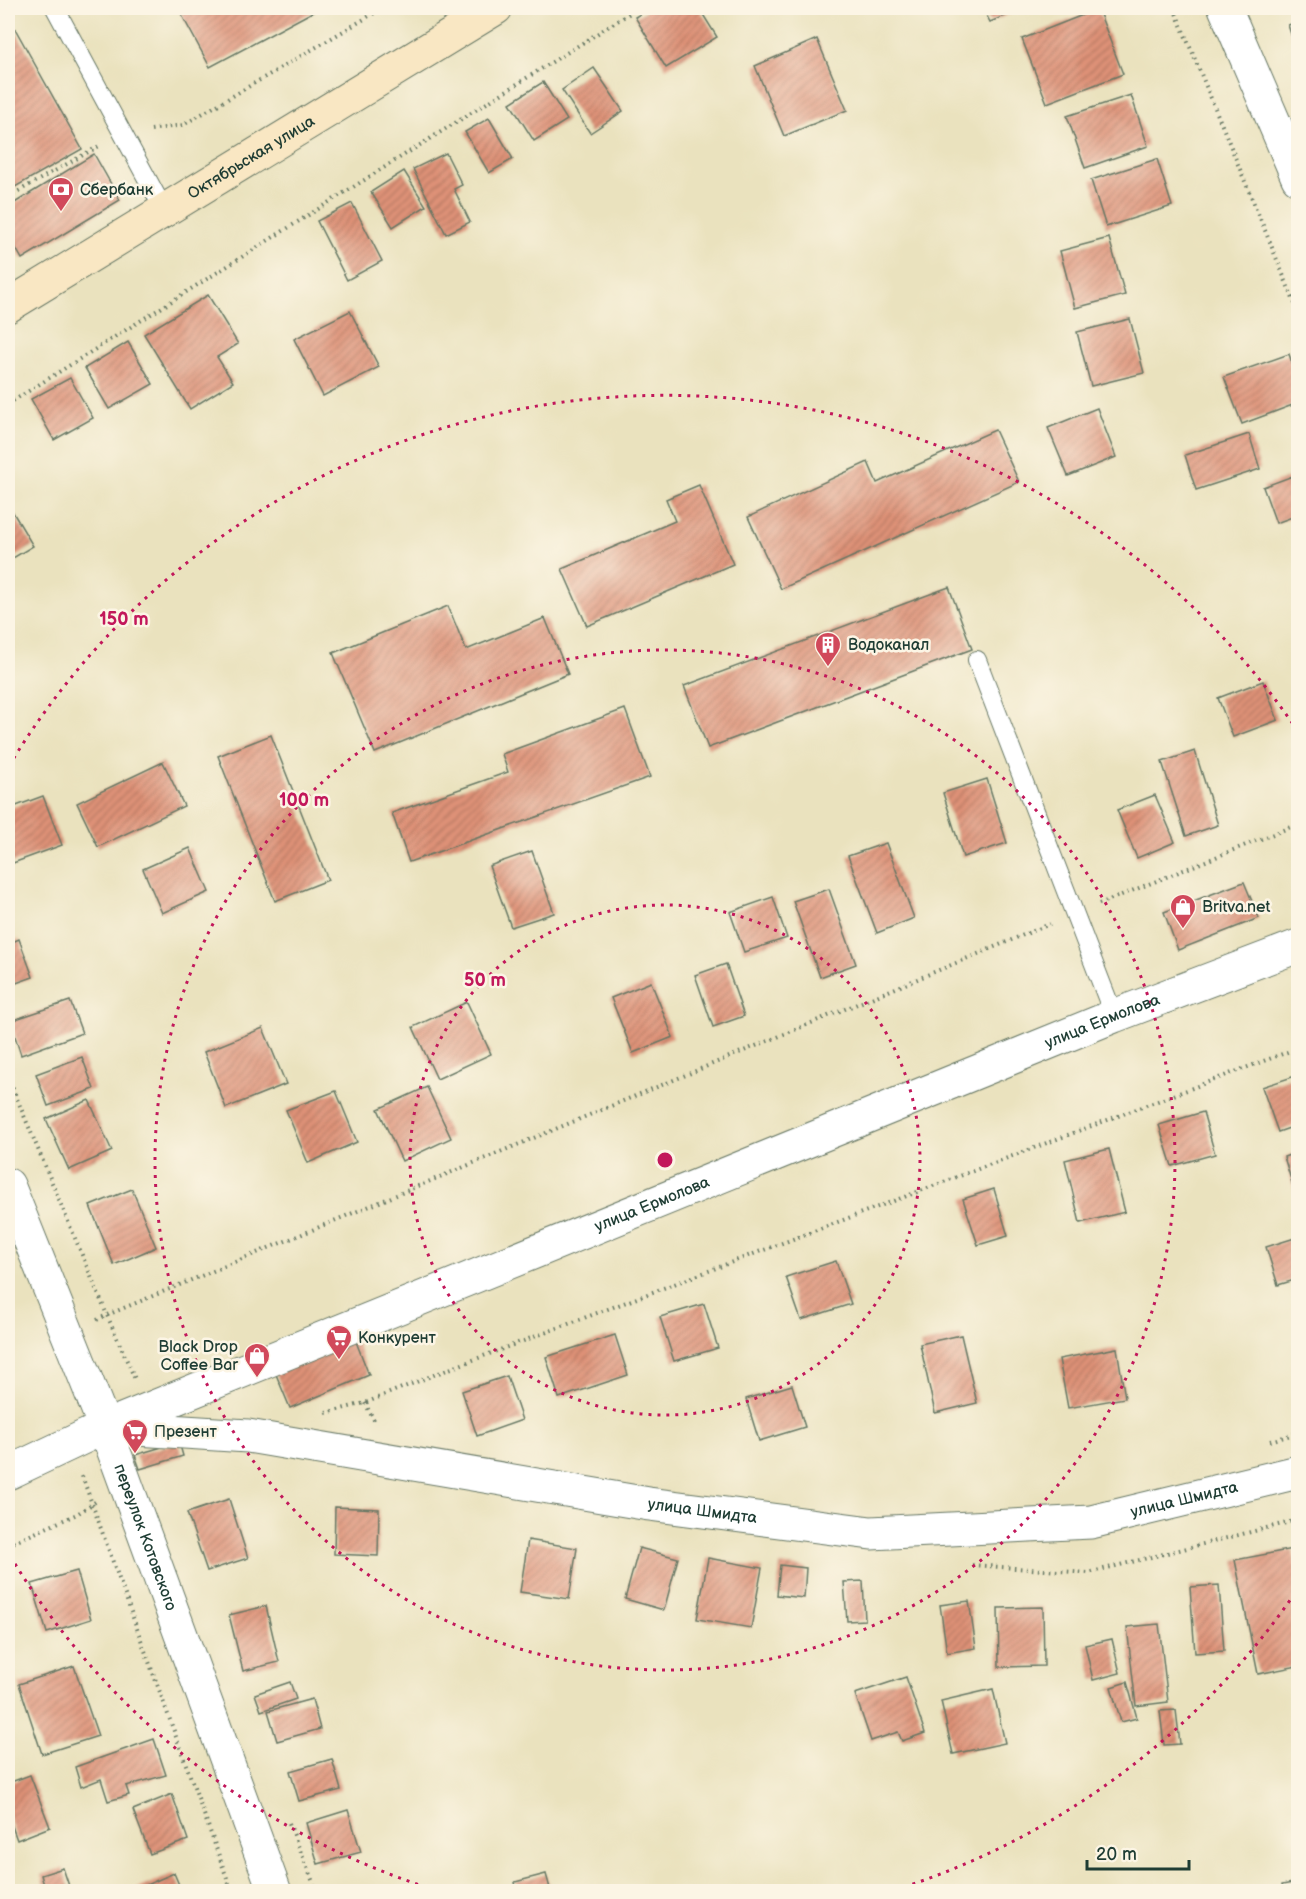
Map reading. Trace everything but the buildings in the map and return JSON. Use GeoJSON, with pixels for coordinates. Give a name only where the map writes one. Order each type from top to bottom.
{"type":"FeatureCollection","features":[{"type":"Feature","properties":{"kind":"main road","name":"Октябрьская улица"},"geometry":{"type":"LineString","coordinates":[[8,306],[496,8]]}},
{"type":"Feature","properties":{"kind":"street"},"geometry":{"type":"LineString","coordinates":[[1225,8],[1299,178]]}},
{"type":"Feature","properties":{"kind":"street","name":"улица Ермолова"},"geometry":{"type":"LineString","coordinates":[[8,1473],[105,1427],[1114,1016],[1299,946]]}},
{"type":"Feature","properties":{"kind":"street","name":"переулок Котовского"},"geometry":{"type":"LineString","coordinates":[[8,1185],[105,1427],[275,1892]]}},
{"type":"Feature","properties":{"kind":"street","name":"улица Шмидта"},"geometry":{"type":"LineString","coordinates":[[105,1427],[248,1436],[649,1503],[871,1533],[1091,1522],[1299,1472]]}},
{"type":"Feature","properties":{"kind":"lane"},"geometry":{"type":"LineString","coordinates":[[55,8],[164,210]]}},
{"type":"Feature","properties":{"kind":"lane"},"geometry":{"type":"LineString","coordinates":[[977,660],[1114,1016]]}},
{"type":"Feature","properties":{"kind":"path"},"geometry":{"type":"LineString","coordinates":[[8,197],[123,134],[183,125],[383,8]]}},
{"type":"Feature","properties":{"kind":"path"},"geometry":{"type":"LineString","coordinates":[[8,404],[638,8]]}},
{"type":"Feature","properties":{"kind":"path"},"geometry":{"type":"LineString","coordinates":[[1174,8],[1299,311]]}},
{"type":"Feature","properties":{"kind":"path"},"geometry":{"type":"LineString","coordinates":[[107,1316],[1074,913],[1299,824]]}},
{"type":"Feature","properties":{"kind":"path"},"geometry":{"type":"LineString","coordinates":[[319,1415],[365,1403],[436,1374],[1299,1048]]}},
{"type":"Feature","properties":{"kind":"path"},"geometry":{"type":"LineString","coordinates":[[8,1077],[147,1410]]}},
{"type":"Feature","properties":{"kind":"path"},"geometry":{"type":"LineString","coordinates":[[1264,1443],[1299,1433]]}},
{"type":"Feature","properties":{"kind":"path"},"geometry":{"type":"LineString","coordinates":[[92,1504],[232,1892]]}},
{"type":"Feature","properties":{"kind":"place","name":"Сбербанк"},"geometry":{"type":"Point","coordinates":[61,213]}},
{"type":"Feature","properties":{"kind":"place","name":"Водоканал"},"geometry":{"type":"Point","coordinates":[828,668]}},
{"type":"Feature","properties":{"kind":"place","name":"Britva.net"},"geometry":{"type":"Point","coordinates":[1183,930]}},
{"type":"Feature","properties":{"kind":"place","name":"Конкурент"},"geometry":{"type":"Point","coordinates":[339,1361]}},
{"type":"Feature","properties":{"kind":"place","name":"Black Drop Coffee Bar"},"geometry":{"type":"Point","coordinates":[257,1379]}},
{"type":"Feature","properties":{"kind":"place","name":"Презент"},"geometry":{"type":"Point","coordinates":[135,1455]}}]}
